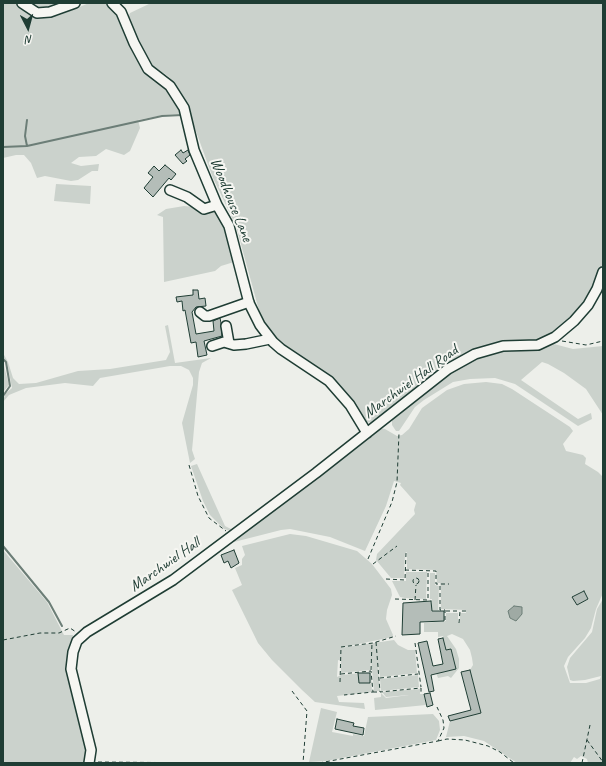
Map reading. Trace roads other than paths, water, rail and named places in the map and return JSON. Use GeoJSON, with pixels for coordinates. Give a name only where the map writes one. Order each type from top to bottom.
{"type":"FeatureCollection","features":[{"type":"Feature","properties":{"kind":"street"},"geometry":{"type":"LineString","coordinates":[[22,3],[37,12],[50,12],[75,3]]}},
{"type":"Feature","properties":{"kind":"street","name":"Woodhouse Lane"},"geometry":{"type":"LineString","coordinates":[[112,3],[120,12],[148,69],[170,86],[184,108],[194,150],[217,205],[232,233],[249,302],[257,320],[270,339],[281,349],[329,381],[350,405],[367,433]]}},
{"type":"Feature","properties":{"kind":"street"},"geometry":{"type":"LineString","coordinates":[[170,190],[187,197],[204,209],[217,205]]}},
{"type":"Feature","properties":{"kind":"street","name":"Marchwiel Hall Road"},"geometry":{"type":"LineString","coordinates":[[367,433],[448,369],[475,354],[503,346],[538,345],[550,340],[574,321],[588,305],[597,290],[603,272]]}},
{"type":"Feature","properties":{"kind":"street"},"geometry":{"type":"LineString","coordinates":[[200,312],[205,316],[209,316],[249,302]]}},
{"type":"Feature","properties":{"kind":"street"},"geometry":{"type":"LineString","coordinates":[[226,326],[229,343]]}},
{"type":"Feature","properties":{"kind":"street"},"geometry":{"type":"LineString","coordinates":[[212,346],[229,343],[241,345],[270,339]]}},
{"type":"Feature","properties":{"kind":"street","name":"Marchwiel Hall"},"geometry":{"type":"LineString","coordinates":[[89,763],[91,750],[71,669],[73,652],[77,641],[84,635],[174,580],[367,433]]}},
{"type":"Feature","properties":{"kind":"waterway"},"geometry":{"type":"LineString","coordinates":[[27,146],[162,116],[182,115]]}},
{"type":"Feature","properties":{"kind":"waterway"},"geometry":{"type":"LineString","coordinates":[[3,147],[27,146],[25,136],[27,120]]}},
{"type":"Feature","properties":{"kind":"waterway"},"geometry":{"type":"LineString","coordinates":[[3,359],[6,362],[10,386],[3,396]]}},
{"type":"Feature","properties":{"kind":"waterway"},"geometry":{"type":"LineString","coordinates":[[3,546],[49,602],[62,626]]}}]}
